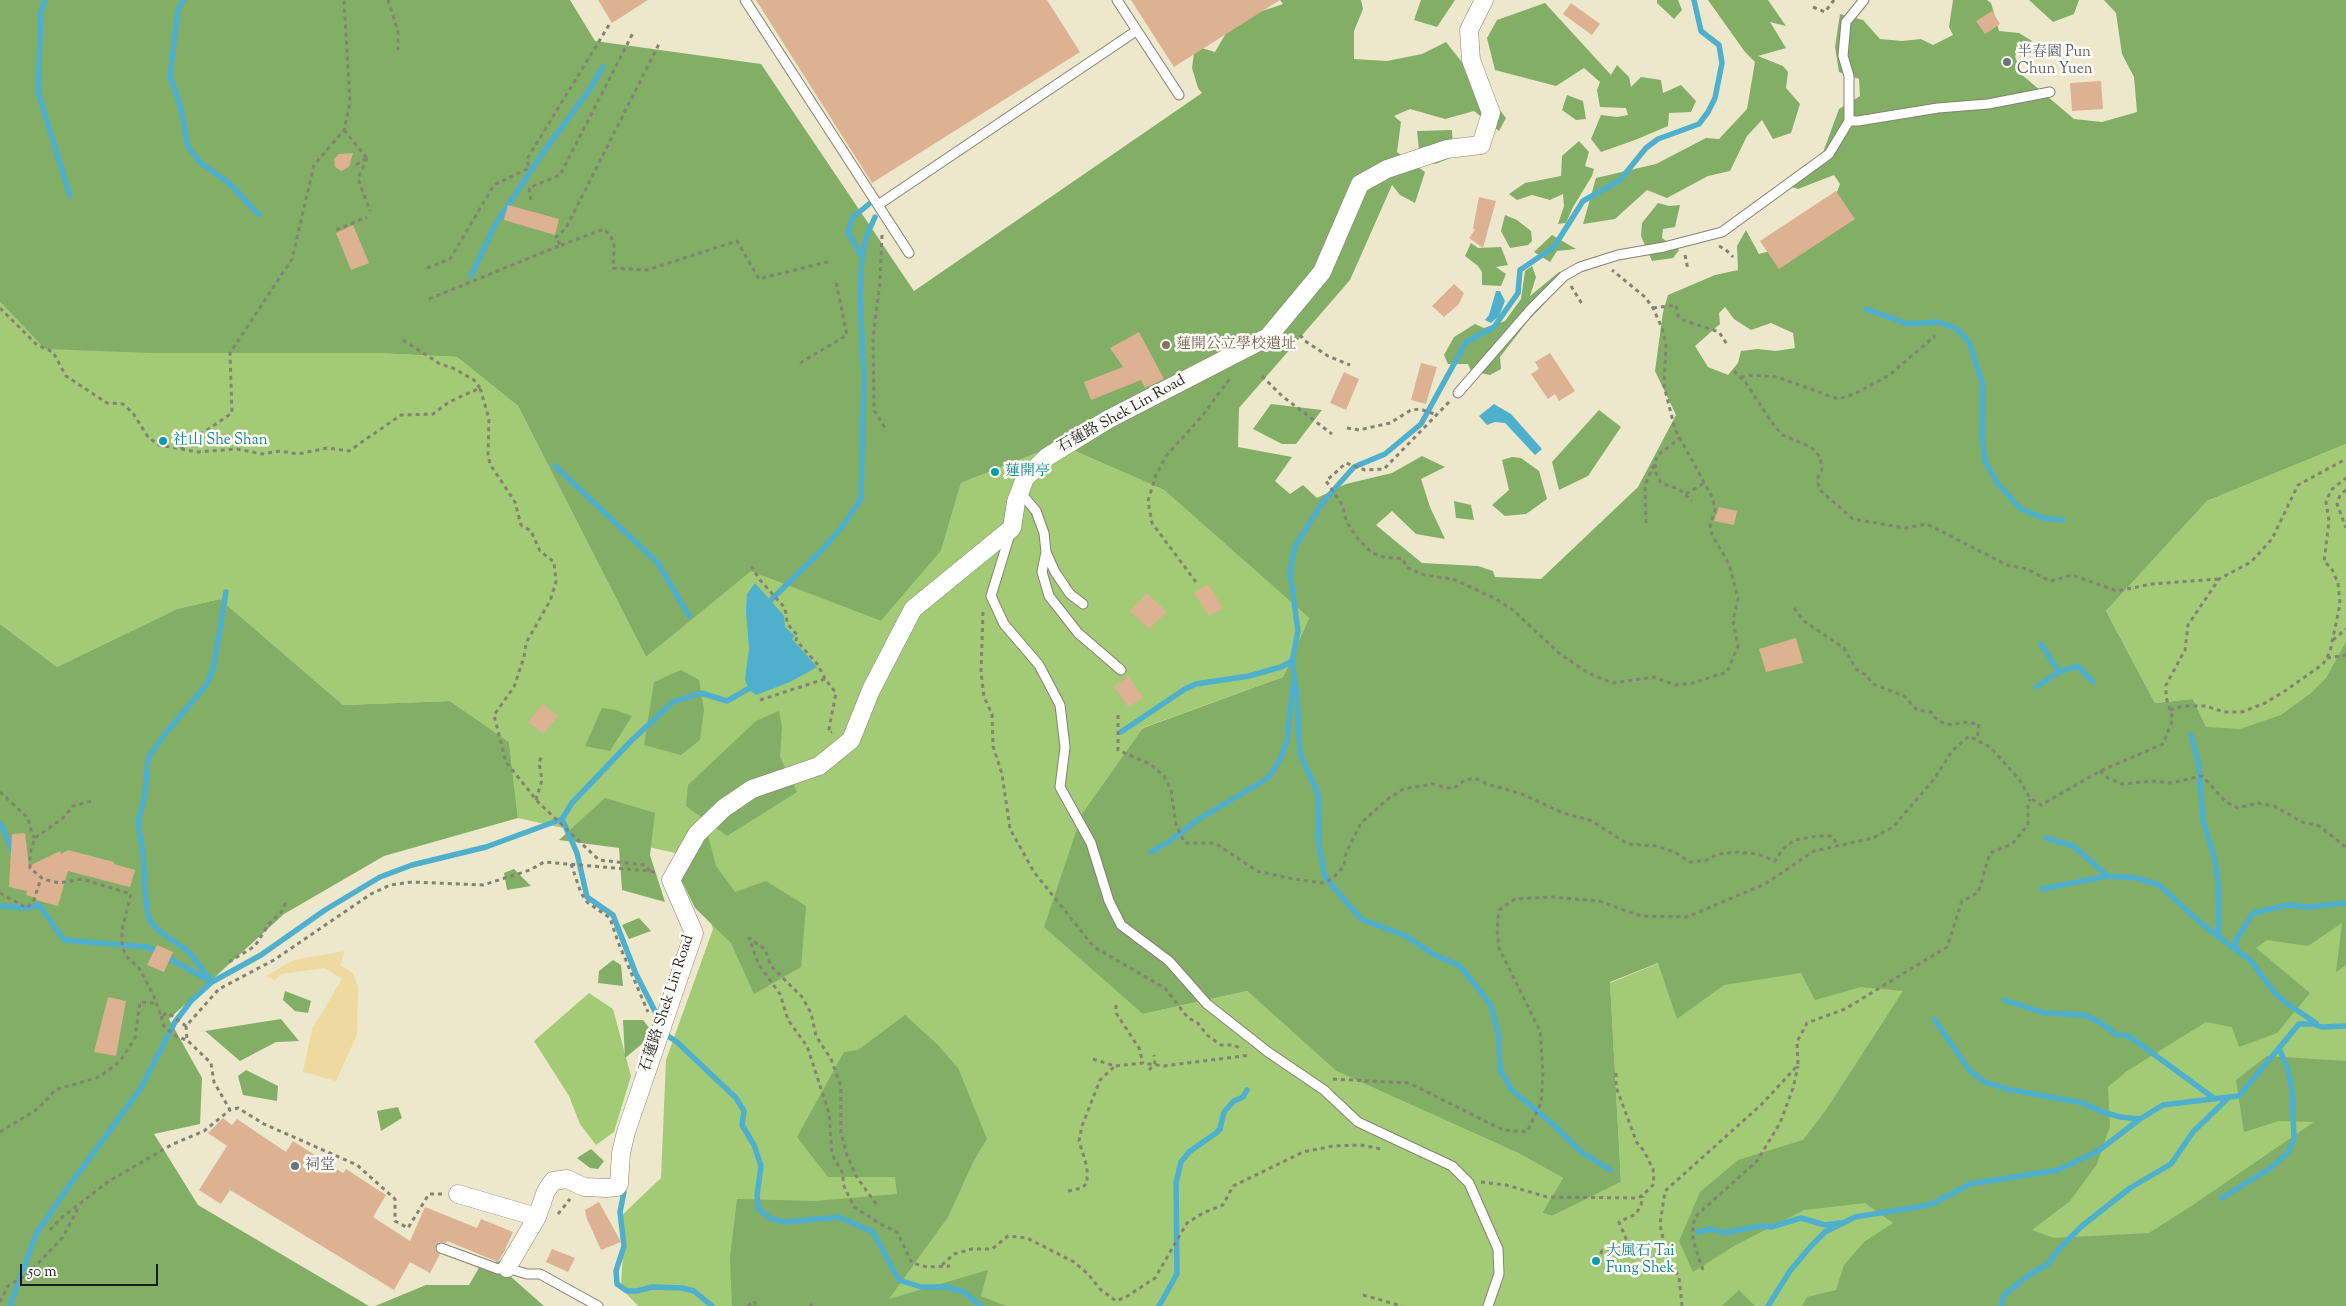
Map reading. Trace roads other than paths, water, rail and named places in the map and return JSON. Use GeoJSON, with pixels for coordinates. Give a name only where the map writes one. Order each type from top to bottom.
{"type":"FeatureCollection","features":[{"type":"Feature","properties":{"kind":"street","name":"石蓮路 Shek Lin Road"},"geometry":{"type":"LineString","coordinates":[[537,1217],[553,1181],[564,1180],[584,1187],[612,1188],[619,1184],[624,1139],[694,933],[671,880],[697,834],[724,808],[752,789],[819,766],[851,740],[871,690],[913,609],[1012,528],[1025,478],[1047,457],[1107,420],[1268,337],[1322,272],[1360,184],[1387,170],[1447,149],[1481,145],[1491,113],[1471,60],[1469,30],[1484,0]]}},
{"type":"Feature","properties":{"kind":"street"},"geometry":{"type":"LineString","coordinates":[[458,1194],[537,1217],[507,1268]]}},
{"type":"Feature","properties":{"kind":"lane"},"geometry":{"type":"LineString","coordinates":[[745,0],[909,253]]}},
{"type":"Feature","properties":{"kind":"lane"},"geometry":{"type":"LineString","coordinates":[[1117,0],[1179,95]]}},
{"type":"Feature","properties":{"kind":"lane"},"geometry":{"type":"LineString","coordinates":[[1458,393],[1531,310],[1564,276],[1580,266],[1722,232],[1830,154],[1849,120],[1849,76],[1843,56],[1846,22],[1864,0]]}},
{"type":"Feature","properties":{"kind":"lane"},"geometry":{"type":"LineString","coordinates":[[881,209],[1136,31]]}},
{"type":"Feature","properties":{"kind":"lane"},"geometry":{"type":"LineString","coordinates":[[1849,120],[1858,121],[1938,108],[1988,104],[2050,92]]}},
{"type":"Feature","properties":{"kind":"lane"},"geometry":{"type":"LineString","coordinates":[[1020,492],[1036,511],[1044,533],[1046,552],[1042,572],[1049,596],[1078,633],[1121,670]]}},
{"type":"Feature","properties":{"kind":"lane"},"geometry":{"type":"LineString","coordinates":[[1012,528],[991,596],[1004,624],[1039,665],[1060,705],[1064,747],[1060,788],[1092,843],[1109,901],[1121,924],[1169,961],[1207,1004],[1268,1052],[1324,1090],[1358,1122],[1452,1166],[1466,1180],[1498,1249],[1499,1274],[1488,1306]]}},
{"type":"Feature","properties":{"kind":"lane"},"geometry":{"type":"LineString","coordinates":[[1046,552],[1055,572],[1070,594],[1083,604]]}},
{"type":"Feature","properties":{"kind":"lane"},"geometry":{"type":"LineString","coordinates":[[441,1248],[498,1269],[507,1268],[527,1274],[540,1274],[598,1306]]}},
{"type":"Feature","properties":{"kind":"water"},"geometry":{"type":"Polygon","coordinates":[[[1496,291],[1500,291],[1505,301],[1499,316],[1491,323],[1485,320],[1489,315],[1496,291]]]}},
{"type":"Feature","properties":{"kind":"water"},"geometry":{"type":"Polygon","coordinates":[[[1494,404],[1511,414],[1542,449],[1535,455],[1505,423],[1495,422],[1487,425],[1479,416],[1494,404]]]}},
{"type":"Feature","properties":{"kind":"water"},"geometry":{"type":"Polygon","coordinates":[[[755,583],[784,616],[785,627],[795,636],[792,639],[817,667],[790,682],[756,695],[748,689],[745,679],[749,649],[746,611],[747,594],[755,583]]]}},
{"type":"Feature","properties":{"kind":"waterway"},"geometry":{"type":"LineString","coordinates":[[45,0],[41,12],[38,92],[70,196]]}},
{"type":"Feature","properties":{"kind":"waterway"},"geometry":{"type":"LineString","coordinates":[[184,0],[178,9],[170,76],[180,105],[188,147],[202,164],[229,183],[259,215]]}},
{"type":"Feature","properties":{"kind":"waterway"},"geometry":{"type":"LineString","coordinates":[[1611,1170],[1582,1153],[1555,1126],[1512,1090],[1500,1070],[1499,1037],[1491,1005],[1460,966],[1433,954],[1406,936],[1361,919],[1325,877],[1319,844],[1318,794],[1300,754],[1297,696],[1292,661],[1298,631],[1290,572],[1295,546],[1323,502],[1354,467],[1385,454],[1421,424],[1466,342],[1494,327],[1518,293],[1520,270],[1554,247],[1583,201],[1620,180],[1646,148],[1658,139],[1699,124],[1708,112],[1715,98],[1722,63],[1719,45],[1701,31],[1694,0]]}},
{"type":"Feature","properties":{"kind":"waterway"},"geometry":{"type":"LineString","coordinates":[[471,276],[495,225],[542,154],[590,89],[603,67]]}},
{"type":"Feature","properties":{"kind":"waterway"},"geometry":{"type":"LineString","coordinates":[[770,601],[823,549],[845,523],[861,499],[864,377],[860,296],[862,257],[848,232],[852,218],[869,204]]}},
{"type":"Feature","properties":{"kind":"waterway"},"geometry":{"type":"LineString","coordinates":[[862,257],[867,235],[875,217]]}},
{"type":"Feature","properties":{"kind":"waterway"},"geometry":{"type":"LineString","coordinates":[[1866,309],[1908,324],[1939,322],[1957,329],[1969,342],[1983,385],[1982,436],[1985,461],[1997,483],[2021,509],[2043,518],[2063,520]]}},
{"type":"Feature","properties":{"kind":"waterway"},"geometry":{"type":"LineString","coordinates":[[555,466],[658,563],[689,616]]}},
{"type":"Feature","properties":{"kind":"waterway"},"geometry":{"type":"LineString","coordinates":[[212,982],[189,952],[157,929],[149,919],[143,852],[138,823],[145,794],[148,758],[165,734],[207,684],[214,665],[226,592]]}},
{"type":"Feature","properties":{"kind":"waterway"},"geometry":{"type":"LineString","coordinates":[[2036,687],[2059,672],[2041,644]]}},
{"type":"Feature","properties":{"kind":"waterway"},"geometry":{"type":"LineString","coordinates":[[1121,732],[1185,689],[1196,684],[1249,676],[1281,667],[1292,661],[1292,664]]}},
{"type":"Feature","properties":{"kind":"waterway"},"geometry":{"type":"LineString","coordinates":[[2059,672],[2078,666],[2093,682]]}},
{"type":"Feature","properties":{"kind":"waterway"},"geometry":{"type":"LineString","coordinates":[[1151,852],[1199,819],[1268,778],[1280,760],[1287,741],[1293,685]]}},
{"type":"Feature","properties":{"kind":"waterway"},"geometry":{"type":"LineString","coordinates":[[10,1306],[36,1234],[141,1088],[175,1022],[191,1001],[212,982],[261,955],[325,910],[380,877],[412,865],[486,847],[562,819],[572,803],[632,740],[673,702],[701,693],[727,701],[748,689]]}},
{"type":"Feature","properties":{"kind":"waterway"},"geometry":{"type":"LineString","coordinates":[[2191,735],[2199,765],[2203,820],[2215,860],[2218,882],[2219,938]]}},
{"type":"Feature","properties":{"kind":"waterway"},"geometry":{"type":"LineString","coordinates":[[562,819],[577,853],[587,897],[613,915],[636,974],[660,1021]]}},
{"type":"Feature","properties":{"kind":"waterway"},"geometry":{"type":"LineString","coordinates":[[0,823],[14,853]]}},
{"type":"Feature","properties":{"kind":"waterway"},"geometry":{"type":"LineString","coordinates":[[2046,838],[2073,846],[2108,876]]}},
{"type":"Feature","properties":{"kind":"waterway"},"geometry":{"type":"LineString","coordinates":[[2042,889],[2108,876],[2136,878],[2159,885],[2202,924],[2251,961],[2274,992],[2286,1003],[2316,1023]]}},
{"type":"Feature","properties":{"kind":"waterway"},"geometry":{"type":"LineString","coordinates":[[2236,951],[2236,940],[2253,913],[2288,905],[2309,907],[2346,903]]}},
{"type":"Feature","properties":{"kind":"waterway"},"geometry":{"type":"LineString","coordinates":[[0,906],[27,908],[39,905],[64,940],[148,947],[210,981]]}},
{"type":"Feature","properties":{"kind":"waterway"},"geometry":{"type":"LineString","coordinates":[[2004,1000],[2045,1013],[2085,1015],[2101,1023],[2117,1035],[2129,1036],[2215,1099]]}},
{"type":"Feature","properties":{"kind":"waterway"},"geometry":{"type":"LineString","coordinates":[[1934,1019],[1970,1071],[1985,1082],[2007,1089],[2083,1103],[2120,1117],[2140,1119]]}},
{"type":"Feature","properties":{"kind":"waterway"},"geometry":{"type":"LineString","coordinates":[[2001,1306],[2004,1295],[2030,1274],[2047,1265],[2059,1249],[2082,1226],[2130,1188],[2171,1164],[2193,1132],[2229,1097],[2239,1096],[2299,1024],[2313,1024],[2322,1027],[2346,1026]]}},
{"type":"Feature","properties":{"kind":"waterway"},"geometry":{"type":"LineString","coordinates":[[665,1029],[668,1036],[677,1042],[736,1098],[744,1111],[742,1125],[754,1145],[761,1166],[757,1196],[759,1210],[772,1219],[785,1222],[839,1217],[873,1232],[899,1280],[921,1287],[946,1287],[964,1292],[981,1306]]}},
{"type":"Feature","properties":{"kind":"waterway"},"geometry":{"type":"LineString","coordinates":[[2222,1198],[2272,1167],[2289,1151],[2294,1139],[2292,1090],[2288,1070],[2279,1048]]}},
{"type":"Feature","properties":{"kind":"waterway"},"geometry":{"type":"LineString","coordinates":[[1159,1306],[1177,1274],[1176,1183],[1181,1162],[1189,1152],[1220,1129],[1224,1112],[1234,1101],[1243,1097],[1247,1090]]}},
{"type":"Feature","properties":{"kind":"waterway"},"geometry":{"type":"LineString","coordinates":[[1768,1306],[1790,1271],[1811,1246],[1825,1232],[1855,1217],[1924,1206],[1934,1203],[1970,1184],[2058,1170],[2098,1151],[2140,1119],[2163,1105],[2229,1097]]}},
{"type":"Feature","properties":{"kind":"waterway"},"geometry":{"type":"LineString","coordinates":[[624,1192],[620,1212],[624,1246],[616,1271],[617,1284],[627,1291],[637,1291],[652,1287],[682,1288],[694,1291],[712,1306]]}},
{"type":"Feature","properties":{"kind":"waterway"},"geometry":{"type":"LineString","coordinates":[[1698,1232],[1712,1229],[1724,1233],[1760,1226],[1771,1227],[1801,1218],[1825,1225],[1840,1223]]}},
{"type":"Feature","properties":{"kind":"place","name":"半春園 Pun Chun Yuen"},"geometry":{"type":"Point","coordinates":[2007,62]}},
{"type":"Feature","properties":{"kind":"place","name":"蓮開公立學校遺址"},"geometry":{"type":"Point","coordinates":[1166,345]}},
{"type":"Feature","properties":{"kind":"place","name":"社山 She Shan"},"geometry":{"type":"Point","coordinates":[163,441]}},
{"type":"Feature","properties":{"kind":"place","name":"蓮開亭"},"geometry":{"type":"Point","coordinates":[995,472]}},
{"type":"Feature","properties":{"kind":"place","name":"祠堂"},"geometry":{"type":"Point","coordinates":[295,1166]}},
{"type":"Feature","properties":{"kind":"place","name":"大風石 Tai Fung Shek"},"geometry":{"type":"Point","coordinates":[1596,1261]}}]}
